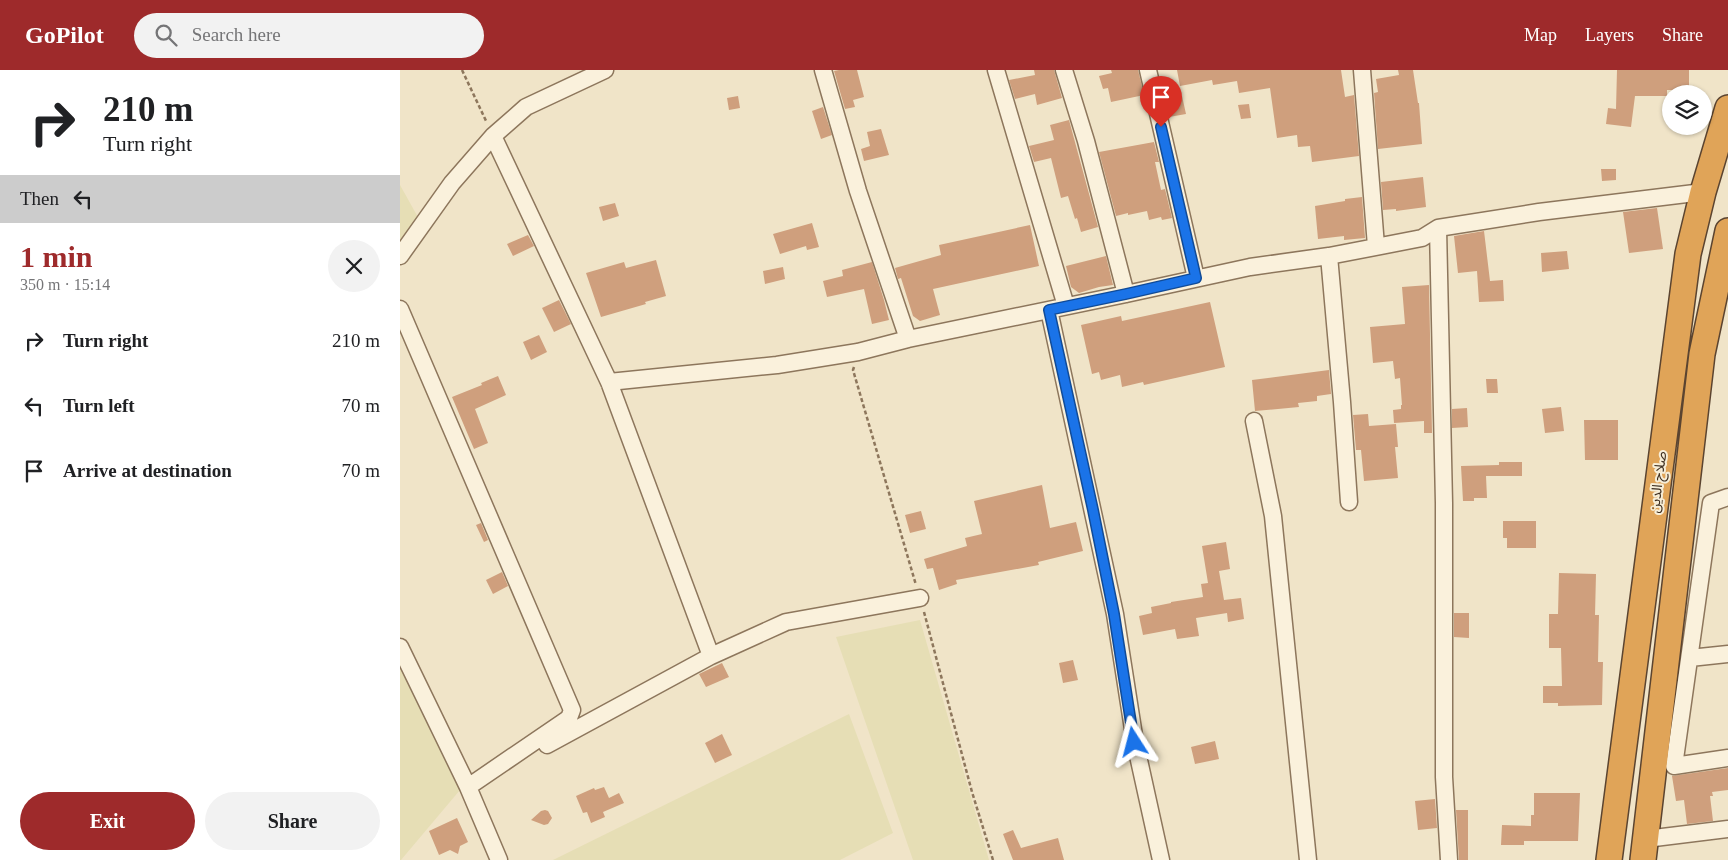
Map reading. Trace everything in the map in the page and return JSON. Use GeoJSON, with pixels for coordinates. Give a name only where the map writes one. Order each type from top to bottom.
{"type":"FeatureCollection","features":[{"type":"Feature","properties":{"kind":"highway","name":"صلاح الدين"},"geometry":{"type":"LineString","coordinates":[[1608,860],[1688,254],[1703,192],[1728,108]]}},
{"type":"Feature","properties":{"kind":"highway","name":"صلاح الدين"},"geometry":{"type":"LineString","coordinates":[[1645,850],[1702,354],[1728,231]]}},
{"type":"Feature","properties":{"kind":"street"},"geometry":{"type":"LineString","coordinates":[[400,256],[452,183],[493,136],[526,107],[605,70]]}},
{"type":"Feature","properties":{"kind":"street"},"geometry":{"type":"LineString","coordinates":[[823,70],[858,191],[908,339]]}},
{"type":"Feature","properties":{"kind":"street"},"geometry":{"type":"LineString","coordinates":[[996,70],[1066,306]]}},
{"type":"Feature","properties":{"kind":"street"},"geometry":{"type":"LineString","coordinates":[[1064,70],[1086,141],[1126,294]]}},
{"type":"Feature","properties":{"kind":"street"},"geometry":{"type":"LineString","coordinates":[[1148,70],[1196,278]]}},
{"type":"Feature","properties":{"kind":"street"},"geometry":{"type":"LineString","coordinates":[[1362,70],[1376,246]]}},
{"type":"Feature","properties":{"kind":"street"},"geometry":{"type":"LineString","coordinates":[[493,136],[609,382],[711,656]]}},
{"type":"Feature","properties":{"kind":"street"},"geometry":{"type":"LineString","coordinates":[[609,382],[777,365],[858,352],[908,339],[1250,267],[1329,256],[1422,238],[1438,228],[1539,212],[1703,192]]}},
{"type":"Feature","properties":{"kind":"street"},"geometry":{"type":"LineString","coordinates":[[1438,228],[1444,503],[1444,777],[1449,860]]}},
{"type":"Feature","properties":{"kind":"street"},"geometry":{"type":"LineString","coordinates":[[1329,256],[1349,502]]}},
{"type":"Feature","properties":{"kind":"street"},"geometry":{"type":"LineString","coordinates":[[400,309],[572,710],[569,718],[468,787]]}},
{"type":"Feature","properties":{"kind":"street"},"geometry":{"type":"LineString","coordinates":[[1049,310],[1113,605],[1134,742],[1160,860]]}},
{"type":"Feature","properties":{"kind":"street"},"geometry":{"type":"LineString","coordinates":[[1254,421],[1273,516],[1308,860]]}},
{"type":"Feature","properties":{"kind":"street"},"geometry":{"type":"LineString","coordinates":[[1728,497],[1712,503],[1674,766],[1728,758]]}},
{"type":"Feature","properties":{"kind":"street"},"geometry":{"type":"LineString","coordinates":[[468,787],[711,656],[786,622],[920,598]]}},
{"type":"Feature","properties":{"kind":"street"},"geometry":{"type":"LineString","coordinates":[[400,647],[468,787],[499,860]]}},
{"type":"Feature","properties":{"kind":"street"},"geometry":{"type":"LineString","coordinates":[[1690,658],[1728,654]]}},
{"type":"Feature","properties":{"kind":"street"},"geometry":{"type":"LineString","coordinates":[[1645,850],[1728,828]]}},
{"type":"Feature","properties":{"kind":"path"},"geometry":{"type":"LineString","coordinates":[[462,70],[493,136]]}},
{"type":"Feature","properties":{"kind":"shaded area"},"geometry":{"type":"Polygon","coordinates":[[[400,185],[419,219],[400,246],[400,185]]]}},
{"type":"Feature","properties":{"kind":"shaded area"},"geometry":{"type":"Polygon","coordinates":[[[920,620],[989,860],[913,860],[836,637],[920,620]]]}},
{"type":"Feature","properties":{"kind":"shaded area"},"geometry":{"type":"Polygon","coordinates":[[[400,665],[460,790],[401,860],[400,860],[400,665]]]}},
{"type":"Feature","properties":{"kind":"shaded area"},"geometry":{"type":"Polygon","coordinates":[[[849,714],[893,833],[840,860],[553,860],[849,714]]]}},
{"type":"Feature","properties":{"kind":"building"},"geometry":{"type":"Polygon","coordinates":[[[857,70],[864,97],[853,100],[855,107],[845,109],[834,71],[857,70]]]}},
{"type":"Feature","properties":{"kind":"building"},"geometry":{"type":"Polygon","coordinates":[[[1034,70],[1054,70],[1062,98],[1037,105],[1035,94],[1015,99],[1009,80],[1035,75],[1034,70]]]}},
{"type":"Feature","properties":{"kind":"building"},"geometry":{"type":"Polygon","coordinates":[[[1111,70],[1138,70],[1144,95],[1111,102],[1108,88],[1103,89],[1099,76],[1112,73],[1111,70]]]}},
{"type":"Feature","properties":{"kind":"building"},"geometry":{"type":"Polygon","coordinates":[[[1177,70],[1341,70],[1345,97],[1354,95],[1359,156],[1312,162],[1310,146],[1298,147],[1297,135],[1277,138],[1270,88],[1239,93],[1237,81],[1213,85],[1212,80],[1180,86],[1177,70]]]}},
{"type":"Feature","properties":{"kind":"building"},"geometry":{"type":"Polygon","coordinates":[[[1398,70],[1413,70],[1419,103],[1422,144],[1378,149],[1374,93],[1378,92],[1376,79],[1399,75],[1398,70]]]}},
{"type":"Feature","properties":{"kind":"building"},"geometry":{"type":"Polygon","coordinates":[[[1617,70],[1689,70],[1689,85],[1662,85],[1662,96],[1635,96],[1631,127],[1606,124],[1608,108],[1616,109],[1617,70]]]}},
{"type":"Feature","properties":{"kind":"building"},"geometry":{"type":"Polygon","coordinates":[[[738,96],[740,108],[729,110],[727,98],[738,96]]]}},
{"type":"Feature","properties":{"kind":"building"},"geometry":{"type":"Polygon","coordinates":[[[1182,96],[1186,114],[1169,117],[1165,99],[1182,96]]]}},
{"type":"Feature","properties":{"kind":"building"},"geometry":{"type":"Polygon","coordinates":[[[1249,104],[1251,118],[1241,119],[1238,105],[1249,104]]]}},
{"type":"Feature","properties":{"kind":"building"},"geometry":{"type":"Polygon","coordinates":[[[823,107],[832,135],[821,139],[812,111],[823,107]]]}},
{"type":"Feature","properties":{"kind":"building"},"geometry":{"type":"Polygon","coordinates":[[[1069,120],[1098,227],[1081,232],[1068,196],[1061,198],[1051,158],[1034,162],[1029,146],[1054,140],[1050,125],[1069,120]]]}},
{"type":"Feature","properties":{"kind":"building"},"geometry":{"type":"Polygon","coordinates":[[[881,129],[889,155],[864,161],[861,149],[870,146],[867,132],[881,129]]]}},
{"type":"Feature","properties":{"kind":"building"},"geometry":{"type":"Polygon","coordinates":[[[1154,142],[1159,162],[1155,162],[1161,190],[1165,189],[1172,218],[1162,220],[1161,217],[1149,220],[1147,211],[1116,216],[1099,152],[1154,142]]]}},
{"type":"Feature","properties":{"kind":"building"},"geometry":{"type":"Polygon","coordinates":[[[1601,169],[1616,169],[1616,180],[1602,181],[1601,169]]]}},
{"type":"Feature","properties":{"kind":"building"},"geometry":{"type":"Polygon","coordinates":[[[1423,177],[1426,207],[1396,211],[1396,209],[1383,210],[1381,182],[1423,177]]]}},
{"type":"Feature","properties":{"kind":"building"},"geometry":{"type":"Polygon","coordinates":[[[1362,197],[1365,238],[1344,240],[1344,236],[1318,239],[1315,206],[1362,197]]]}},
{"type":"Feature","properties":{"kind":"building"},"geometry":{"type":"Polygon","coordinates":[[[615,203],[619,216],[603,221],[599,207],[615,203]]]}},
{"type":"Feature","properties":{"kind":"building"},"geometry":{"type":"Polygon","coordinates":[[[1657,208],[1663,249],[1629,253],[1623,212],[1657,208]]]}},
{"type":"Feature","properties":{"kind":"building"},"geometry":{"type":"Polygon","coordinates":[[[812,223],[819,247],[807,250],[806,246],[780,254],[773,234],[812,223]]]}},
{"type":"Feature","properties":{"kind":"building"},"geometry":{"type":"Polygon","coordinates":[[[1030,225],[1039,266],[933,289],[940,315],[920,321],[913,316],[901,278],[898,279],[895,268],[941,255],[939,245],[1030,225]]]}},
{"type":"Feature","properties":{"kind":"building"},"geometry":{"type":"Polygon","coordinates":[[[1484,231],[1490,281],[1503,280],[1504,301],[1479,302],[1477,271],[1458,273],[1454,236],[1484,231]]]}},
{"type":"Feature","properties":{"kind":"building"},"geometry":{"type":"Polygon","coordinates":[[[528,235],[534,246],[513,256],[507,244],[528,235]]]}},
{"type":"Feature","properties":{"kind":"building"},"geometry":{"type":"Polygon","coordinates":[[[1567,251],[1569,269],[1542,272],[1541,253],[1567,251]]]}},
{"type":"Feature","properties":{"kind":"building"},"geometry":{"type":"Polygon","coordinates":[[[1106,256],[1113,285],[1079,293],[1071,287],[1066,266],[1106,256]]]}},
{"type":"Feature","properties":{"kind":"building"},"geometry":{"type":"Polygon","coordinates":[[[656,260],[666,296],[601,317],[586,273],[624,262],[626,268],[656,260]]]}},
{"type":"Feature","properties":{"kind":"building"},"geometry":{"type":"Polygon","coordinates":[[[872,262],[889,320],[872,324],[864,289],[827,297],[823,281],[843,276],[842,270],[872,262]]]}},
{"type":"Feature","properties":{"kind":"building"},"geometry":{"type":"Polygon","coordinates":[[[783,267],[785,279],[765,284],[763,271],[783,267]]]}},
{"type":"Feature","properties":{"kind":"building"},"geometry":{"type":"Polygon","coordinates":[[[1429,285],[1432,433],[1424,433],[1424,421],[1394,423],[1393,410],[1401,409],[1402,405],[1400,378],[1395,379],[1393,361],[1373,363],[1370,327],[1405,324],[1402,287],[1429,285]]]}},
{"type":"Feature","properties":{"kind":"building"},"geometry":{"type":"Polygon","coordinates":[[[559,300],[571,324],[554,332],[542,308],[559,300]]]}},
{"type":"Feature","properties":{"kind":"building"},"geometry":{"type":"Polygon","coordinates":[[[1210,302],[1225,367],[1144,385],[1143,382],[1122,387],[1120,375],[1101,380],[1099,372],[1092,374],[1081,325],[1121,316],[1122,321],[1210,302]]]}},
{"type":"Feature","properties":{"kind":"building"},"geometry":{"type":"Polygon","coordinates":[[[539,335],[547,352],[531,360],[523,342],[539,335]]]}},
{"type":"Feature","properties":{"kind":"building"},"geometry":{"type":"Polygon","coordinates":[[[1329,370],[1331,394],[1317,396],[1317,401],[1298,403],[1299,407],[1255,411],[1252,380],[1329,370]]]}},
{"type":"Feature","properties":{"kind":"building"},"geometry":{"type":"Polygon","coordinates":[[[498,376],[506,395],[475,409],[488,443],[474,449],[452,397],[482,385],[481,383],[498,376]]]}},
{"type":"Feature","properties":{"kind":"building"},"geometry":{"type":"Polygon","coordinates":[[[1486,379],[1497,379],[1498,393],[1487,393],[1486,379]]]}},
{"type":"Feature","properties":{"kind":"building"},"geometry":{"type":"Polygon","coordinates":[[[1561,407],[1564,431],[1545,433],[1542,409],[1561,407]]]}},
{"type":"Feature","properties":{"kind":"building"},"geometry":{"type":"Polygon","coordinates":[[[1467,408],[1468,427],[1452,428],[1452,409],[1467,408]]]}},
{"type":"Feature","properties":{"kind":"building"},"geometry":{"type":"Polygon","coordinates":[[[1368,414],[1369,426],[1396,424],[1398,447],[1395,447],[1398,478],[1364,481],[1361,450],[1356,450],[1353,415],[1368,414]]]}},
{"type":"Feature","properties":{"kind":"building"},"geometry":{"type":"Polygon","coordinates":[[[1584,420],[1618,420],[1618,460],[1585,460],[1584,420]]]}},
{"type":"Feature","properties":{"kind":"building"},"geometry":{"type":"Polygon","coordinates":[[[1499,462],[1522,462],[1522,476],[1486,476],[1487,498],[1474,498],[1474,501],[1463,501],[1461,466],[1499,465],[1499,462]]]}},
{"type":"Feature","properties":{"kind":"building"},"geometry":{"type":"Polygon","coordinates":[[[1042,485],[1050,528],[1076,522],[1083,551],[1038,562],[1039,565],[956,580],[957,584],[939,590],[933,568],[927,569],[924,559],[967,546],[965,538],[982,534],[974,501],[1042,485]]]}},
{"type":"Feature","properties":{"kind":"building"},"geometry":{"type":"Polygon","coordinates":[[[921,511],[926,529],[910,533],[905,515],[921,511]]]}},
{"type":"Feature","properties":{"kind":"building"},"geometry":{"type":"Polygon","coordinates":[[[1503,521],[1536,521],[1536,548],[1507,548],[1507,538],[1503,538],[1503,521]]]}},
{"type":"Feature","properties":{"kind":"building"},"geometry":{"type":"Polygon","coordinates":[[[481,523],[488,540],[484,542],[476,525],[481,523]]]}},
{"type":"Feature","properties":{"kind":"building"},"geometry":{"type":"Polygon","coordinates":[[[1226,542],[1230,569],[1219,571],[1224,600],[1241,598],[1244,619],[1228,622],[1227,613],[1196,618],[1199,636],[1177,639],[1175,629],[1143,635],[1139,616],[1152,613],[1151,607],[1203,597],[1201,584],[1208,583],[1202,546],[1226,542]]]}},
{"type":"Feature","properties":{"kind":"building"},"geometry":{"type":"Polygon","coordinates":[[[502,572],[508,586],[493,594],[486,580],[502,572]]]}},
{"type":"Feature","properties":{"kind":"building"},"geometry":{"type":"Polygon","coordinates":[[[1559,573],[1596,574],[1595,615],[1599,615],[1598,662],[1603,662],[1602,705],[1558,706],[1558,703],[1543,703],[1543,686],[1562,686],[1561,648],[1549,648],[1549,614],[1558,614],[1559,573]]]}},
{"type":"Feature","properties":{"kind":"building"},"geometry":{"type":"Polygon","coordinates":[[[1454,613],[1469,613],[1469,638],[1454,637],[1454,613]]]}},
{"type":"Feature","properties":{"kind":"building"},"geometry":{"type":"Polygon","coordinates":[[[1073,660],[1078,680],[1063,683],[1059,663],[1073,660]]]}},
{"type":"Feature","properties":{"kind":"building"},"geometry":{"type":"Polygon","coordinates":[[[722,663],[729,677],[706,687],[699,674],[722,663]]]}},
{"type":"Feature","properties":{"kind":"building"},"geometry":{"type":"Polygon","coordinates":[[[722,734],[732,755],[715,763],[705,743],[722,734]]]}},
{"type":"Feature","properties":{"kind":"building"},"geometry":{"type":"Polygon","coordinates":[[[1215,741],[1219,759],[1195,764],[1191,747],[1215,741]]]}},
{"type":"Feature","properties":{"kind":"building"},"geometry":{"type":"Polygon","coordinates":[[[1728,768],[1728,790],[1712,792],[1713,796],[1710,796],[1713,821],[1687,824],[1684,800],[1676,801],[1672,776],[1728,768]]]}},
{"type":"Feature","properties":{"kind":"building"},"geometry":{"type":"Polygon","coordinates":[[[604,787],[609,798],[619,793],[624,803],[603,812],[605,817],[591,823],[587,812],[583,813],[576,796],[594,788],[595,790],[604,787]]]}},
{"type":"Feature","properties":{"kind":"building"},"geometry":{"type":"Polygon","coordinates":[[[1534,793],[1580,793],[1578,841],[1524,841],[1524,845],[1501,845],[1502,825],[1531,826],[1531,815],[1534,815],[1534,793]]]}},
{"type":"Feature","properties":{"kind":"building"},"geometry":{"type":"Polygon","coordinates":[[[1435,799],[1437,828],[1418,830],[1415,801],[1435,799]]]}},
{"type":"Feature","properties":{"kind":"building"},"geometry":{"type":"Polygon","coordinates":[[[1456,810],[1468,810],[1468,860],[1459,860],[1456,810]]]}},
{"type":"Feature","properties":{"kind":"building"},"geometry":{"type":"Polygon","coordinates":[[[541,811],[548,811],[552,818],[548,824],[544,825],[531,820],[541,811]]]}},
{"type":"Feature","properties":{"kind":"building"},"geometry":{"type":"Polygon","coordinates":[[[457,818],[468,842],[460,846],[458,854],[450,850],[439,855],[429,831],[457,818]]]}},
{"type":"Feature","properties":{"kind":"building"},"geometry":{"type":"Polygon","coordinates":[[[1013,830],[1021,848],[1058,838],[1064,860],[1013,860],[1003,834],[1013,830]]]}},
{"type":"Feature","properties":{"kind":"route"},"geometry":{"type":"LineString","coordinates":[[1134,742],[1114,614],[1049,310],[1196,278],[1161,127]]}}]}
